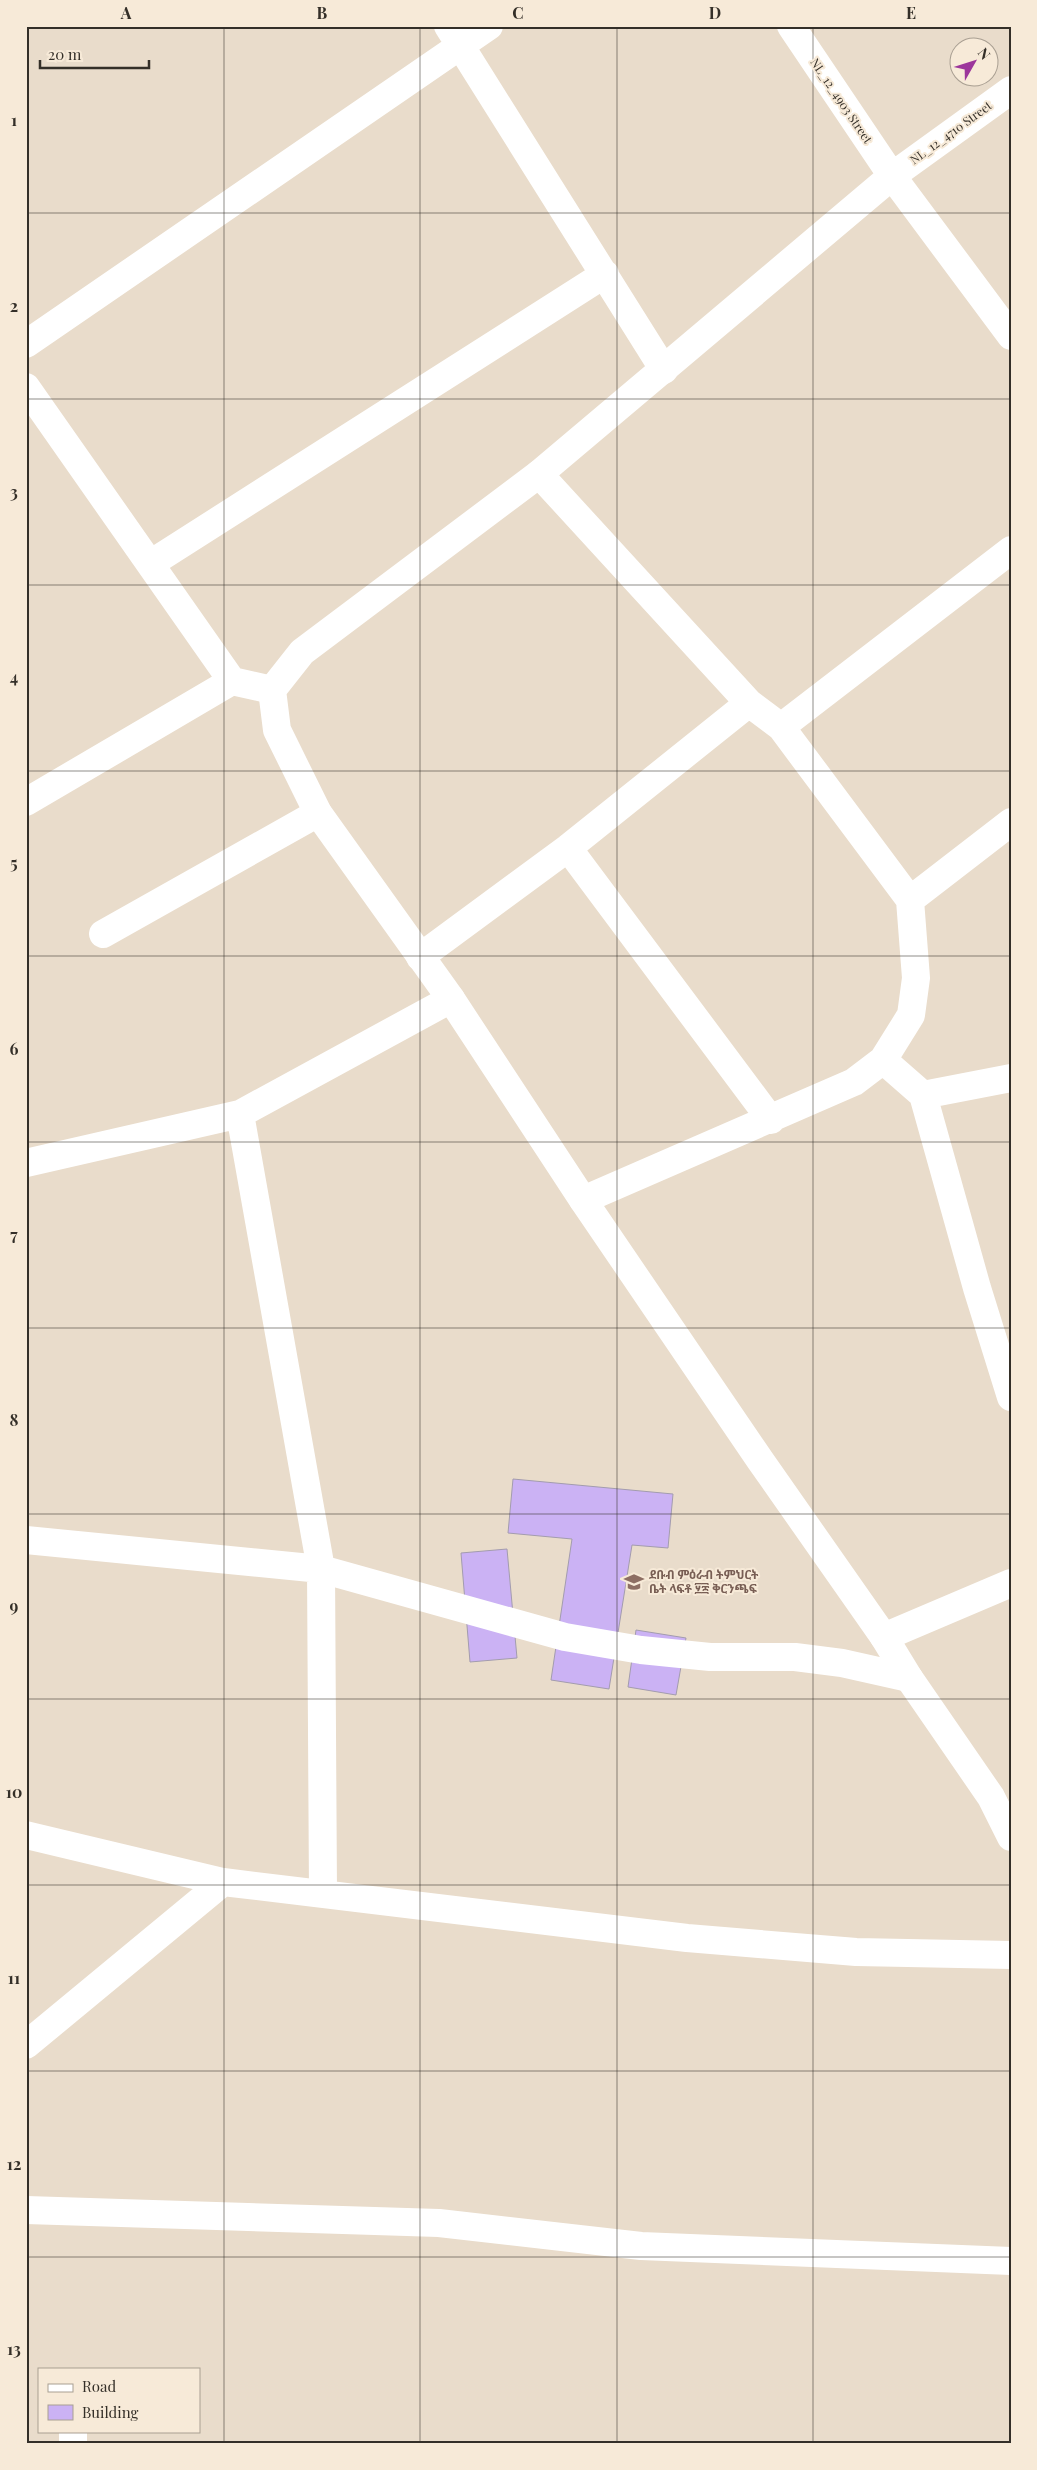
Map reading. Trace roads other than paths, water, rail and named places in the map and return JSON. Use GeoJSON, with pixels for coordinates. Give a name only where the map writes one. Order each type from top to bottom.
{"type":"FeatureCollection","features":[{"type":"Feature","properties":{"kind":"street"},"geometry":{"type":"LineString","coordinates":[[26,344],[454,35],[489,26]]}},
{"type":"Feature","properties":{"kind":"street","name":"NL_12_4903 Street"},"geometry":{"type":"LineString","coordinates":[[791,26],[892,176],[1011,336]]}},
{"type":"Feature","properties":{"kind":"street"},"geometry":{"type":"LineString","coordinates":[[454,35],[664,370]]}},
{"type":"Feature","properties":{"kind":"street","name":"NL_12_4710 Street"},"geometry":{"type":"LineString","coordinates":[[272,690],[302,652],[539,474],[892,176],[1011,90]]}},
{"type":"Feature","properties":{"kind":"street"},"geometry":{"type":"LineString","coordinates":[[150,564],[605,274]]}},
{"type":"Feature","properties":{"kind":"street"},"geometry":{"type":"LineString","coordinates":[[26,386],[232,681],[272,690],[277,730],[318,814],[451,999],[583,1200],[760,1460],[884,1637],[909,1678],[991,1797],[1011,1837]]}},
{"type":"Feature","properties":{"kind":"street"},"geometry":{"type":"LineString","coordinates":[[539,474],[749,703],[781,727],[910,900],[916,978],[911,1016],[883,1060],[854,1082],[771,1120],[583,1200]]}},
{"type":"Feature","properties":{"kind":"street"},"geometry":{"type":"LineString","coordinates":[[781,727],[1011,550]]}},
{"type":"Feature","properties":{"kind":"street"},"geometry":{"type":"LineString","coordinates":[[26,802],[232,681]]}},
{"type":"Feature","properties":{"kind":"street"},"geometry":{"type":"LineString","coordinates":[[420,957],[568,848],[749,703]]}},
{"type":"Feature","properties":{"kind":"street"},"geometry":{"type":"LineString","coordinates":[[103,934],[318,814]]}},
{"type":"Feature","properties":{"kind":"street"},"geometry":{"type":"LineString","coordinates":[[910,900],[1011,822]]}},
{"type":"Feature","properties":{"kind":"street"},"geometry":{"type":"LineString","coordinates":[[568,848],[771,1120]]}},
{"type":"Feature","properties":{"kind":"street"},"geometry":{"type":"LineString","coordinates":[[26,1163],[240,1114],[451,999]]}},
{"type":"Feature","properties":{"kind":"street"},"geometry":{"type":"LineString","coordinates":[[883,1060],[923,1095],[977,1288],[1011,1397]]}},
{"type":"Feature","properties":{"kind":"street"},"geometry":{"type":"LineString","coordinates":[[923,1095],[1011,1078]]}},
{"type":"Feature","properties":{"kind":"street"},"geometry":{"type":"LineString","coordinates":[[240,1114],[321,1569],[323,1893]]}},
{"type":"Feature","properties":{"kind":"street"},"geometry":{"type":"LineString","coordinates":[[26,1540],[321,1569],[565,1637],[641,1650],[710,1657],[795,1657],[842,1663],[909,1678]]}},
{"type":"Feature","properties":{"kind":"street"},"geometry":{"type":"LineString","coordinates":[[884,1637],[1011,1583]]}},
{"type":"Feature","properties":{"kind":"street"},"geometry":{"type":"LineString","coordinates":[[26,1834],[223,1882],[687,1938],[856,1952],[1011,1955]]}},
{"type":"Feature","properties":{"kind":"street"},"geometry":{"type":"LineString","coordinates":[[26,2045],[223,1882]]}},
{"type":"Feature","properties":{"kind":"street"},"geometry":{"type":"LineString","coordinates":[[26,2210],[439,2223],[641,2246],[1011,2261]]}},
{"type":"Feature","properties":{"kind":"place","name":"ደቡብ ምዕራብ ትምህርት ቤት ላፍቶ ፶፰ ቅርንጫፍ"},"geometry":{"type":"Point","coordinates":[634,1582]}}]}
